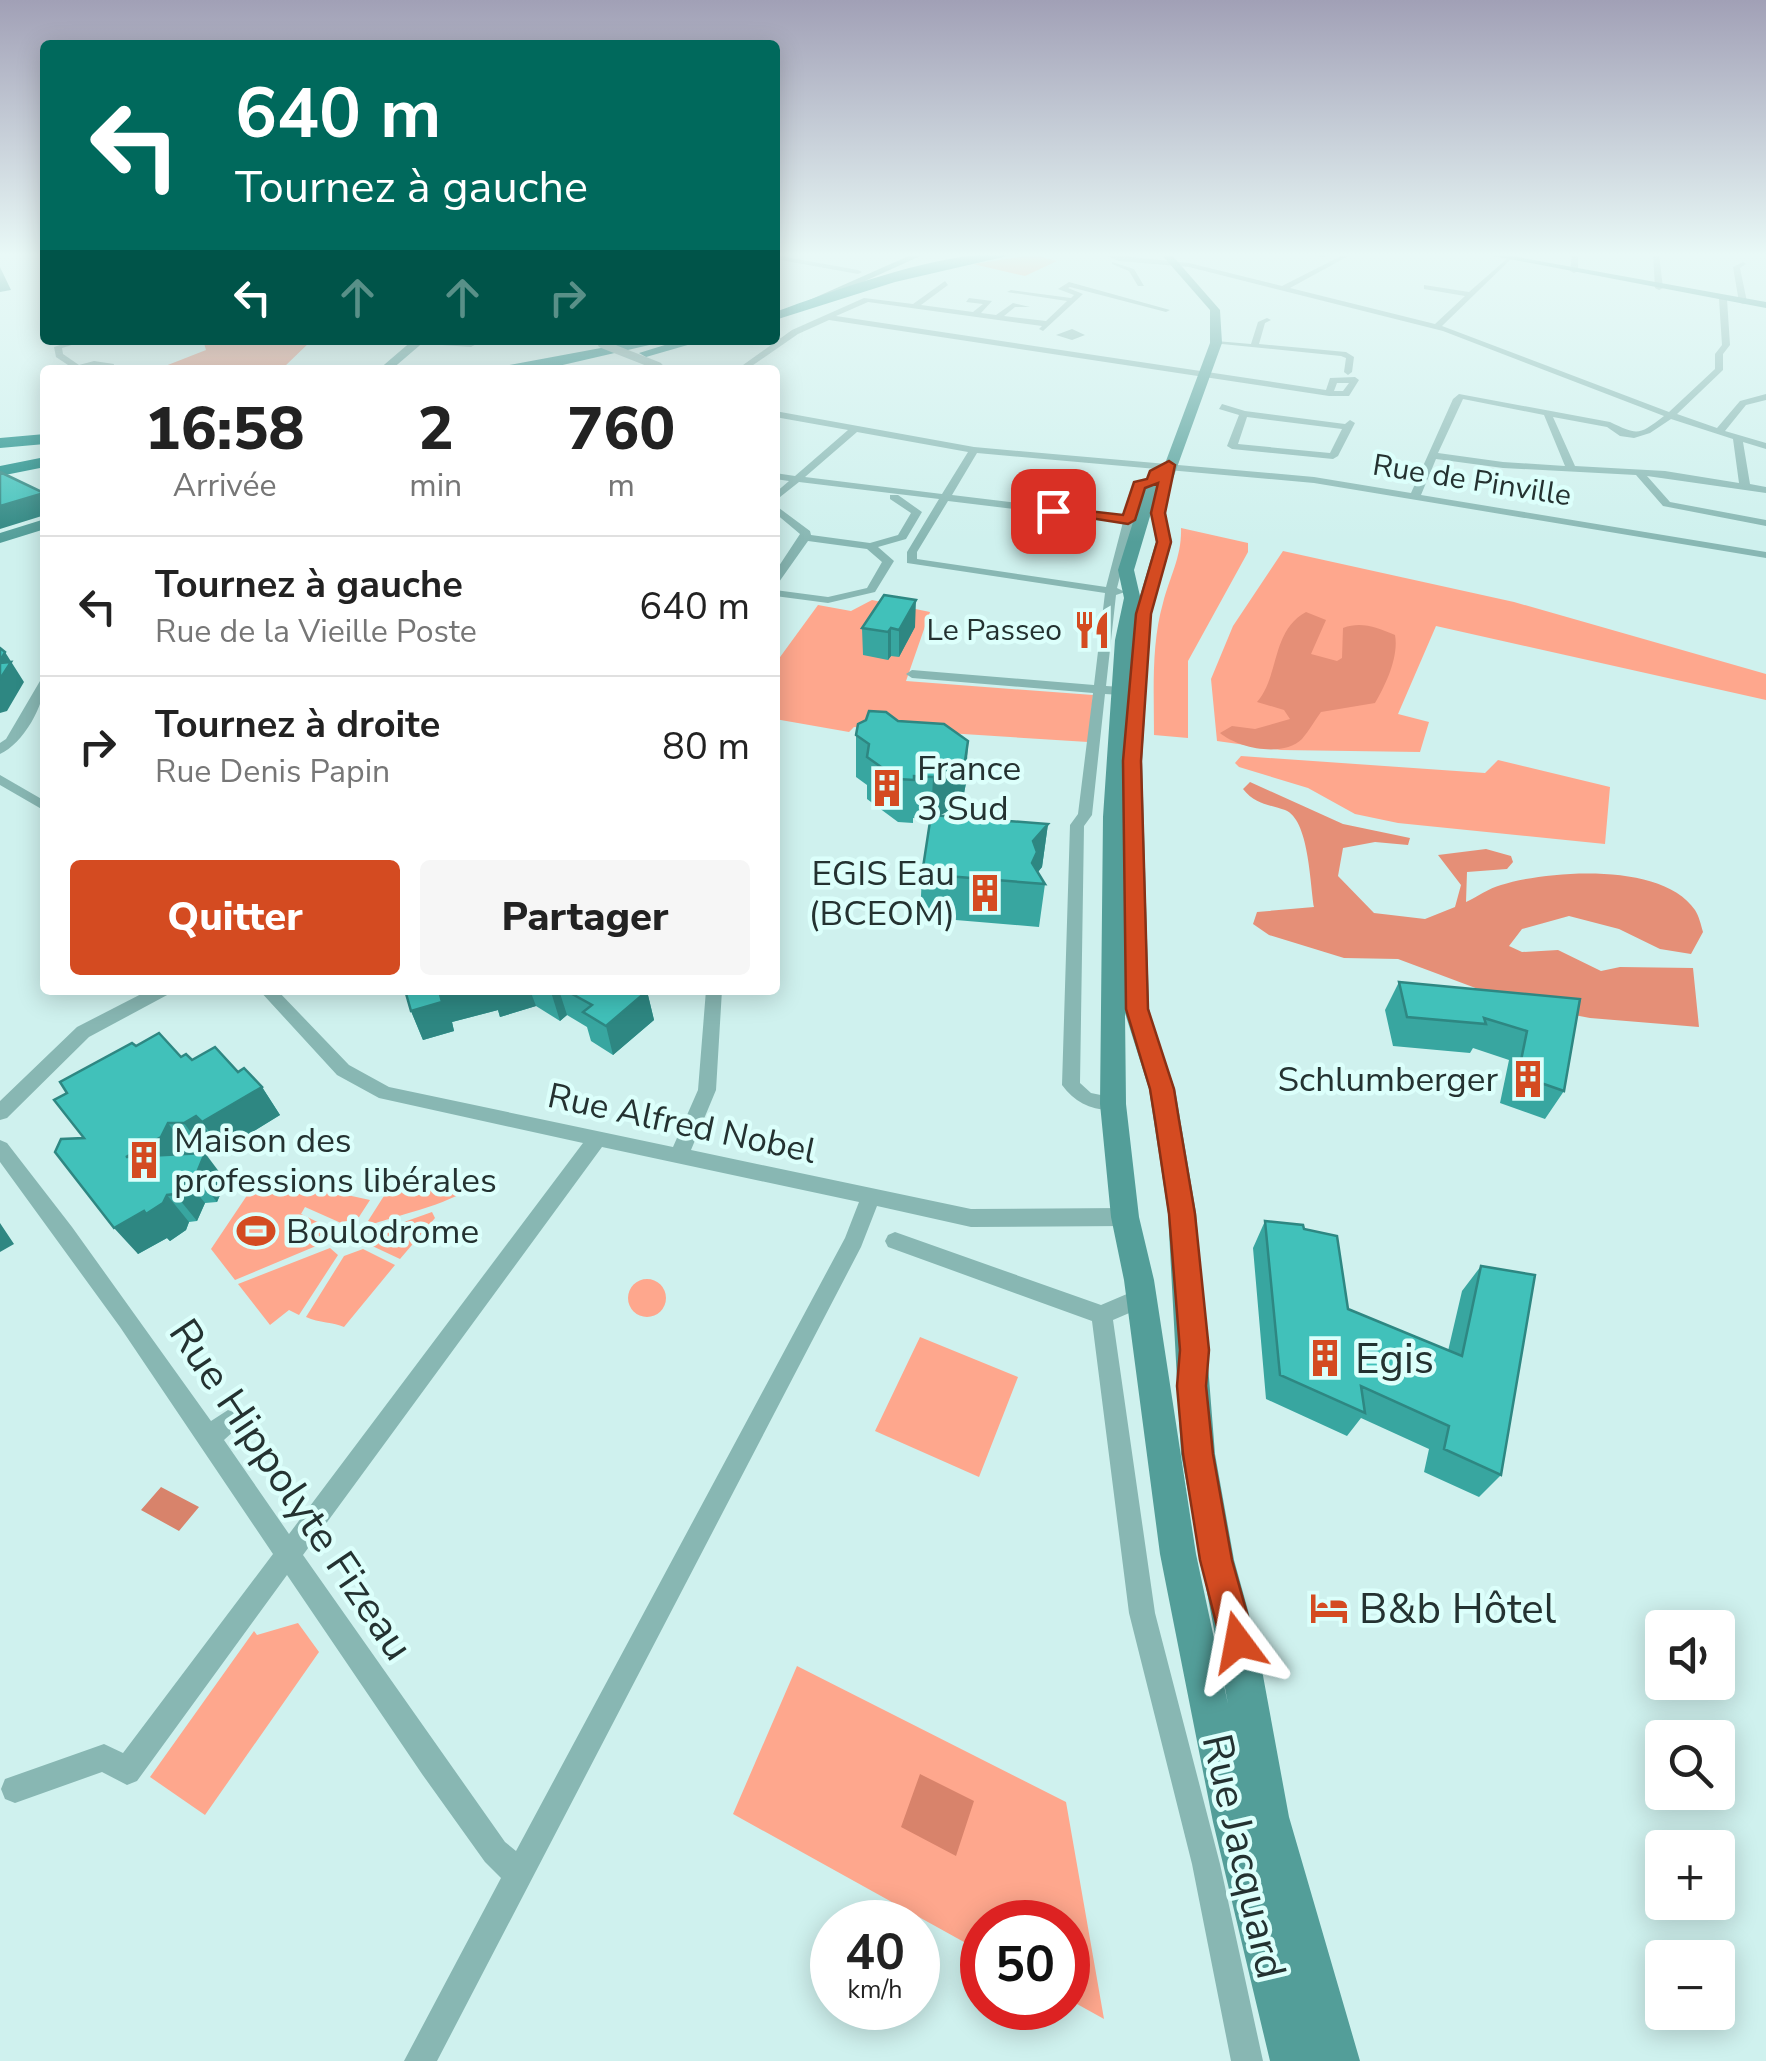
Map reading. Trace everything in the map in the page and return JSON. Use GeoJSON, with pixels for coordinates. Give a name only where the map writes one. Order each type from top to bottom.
{"type":"FeatureCollection","features":[{"type":"Feature","properties":{"kind":"main road"},"geometry":{"type":"LineString","coordinates":[[583,364],[630,350]]}},
{"type":"Feature","properties":{"kind":"main road"},"geometry":{"type":"LineString","coordinates":[[587,365],[653,350]]}},
{"type":"Feature","properties":{"kind":"main road"},"geometry":{"type":"LineString","coordinates":[[1213,350],[1160,474],[1134,518],[1126,566],[1113,817],[1114,1104],[1124,1217],[1141,1298],[1178,1554],[1238,1840],[1293,2061]]}},
{"type":"Feature","properties":{"kind":"main road"},"geometry":{"type":"LineString","coordinates":[[0,443],[40,442]]}},
{"type":"Feature","properties":{"kind":"main road"},"geometry":{"type":"LineString","coordinates":[[0,452],[40,443]]}},
{"type":"Feature","properties":{"kind":"main road"},"geometry":{"type":"LineString","coordinates":[[0,462],[40,455]]}},
{"type":"Feature","properties":{"kind":"main road"},"geometry":{"type":"LineString","coordinates":[[0,471],[40,463]]}},
{"type":"Feature","properties":{"kind":"main road"},"geometry":{"type":"LineString","coordinates":[[1160,474],[1158,513],[1164,542],[1143,614],[1132,761],[1138,1021],[1162,1089],[1182,1214],[1194,1350],[1196,1437],[1216,1560],[1238,1642],[1269,1817],[1337,2061]]}},
{"type":"Feature","properties":{"kind":"main road"},"geometry":{"type":"LineString","coordinates":[[0,538],[40,526]]}},
{"type":"Feature","properties":{"kind":"street"},"geometry":{"type":"LineString","coordinates":[[614,350],[646,365]]}},
{"type":"Feature","properties":{"kind":"street"},"geometry":{"type":"LineString","coordinates":[[747,365],[769,350]]}},
{"type":"Feature","properties":{"kind":"street"},"geometry":{"type":"LineString","coordinates":[[1051,350],[1330,393]]}},
{"type":"Feature","properties":{"kind":"street"},"geometry":{"type":"LineString","coordinates":[[1301,350],[1350,357],[1348,372]]}},
{"type":"Feature","properties":{"kind":"street"},"geometry":{"type":"LineString","coordinates":[[1501,350],[1718,432],[1766,446]]}},
{"type":"Feature","properties":{"kind":"street"},"geometry":{"type":"LineString","coordinates":[[1415,496],[1459,397],[1476,396],[1548,415],[1610,425],[1622,434],[1644,435],[1720,370],[1722,350]]}},
{"type":"Feature","properties":{"kind":"street"},"geometry":{"type":"LineString","coordinates":[[1698,374],[1710,376]]}},
{"type":"Feature","properties":{"kind":"street"},"geometry":{"type":"LineString","coordinates":[[1718,432],[1743,403],[1765,398]]}},
{"type":"Feature","properties":{"kind":"street"},"geometry":{"type":"LineString","coordinates":[[1222,406],[1244,414],[1349,425],[1332,456],[1232,446],[1244,414]]}},
{"type":"Feature","properties":{"kind":"street","name":"Rue de Pinville"},"geometry":{"type":"LineString","coordinates":[[780,415],[974,450],[1160,474],[1314,480],[1766,555]]}},
{"type":"Feature","properties":{"kind":"street"},"geometry":{"type":"LineString","coordinates":[[1548,415],[1572,469]]}},
{"type":"Feature","properties":{"kind":"street"},"geometry":{"type":"LineString","coordinates":[[780,494],[855,430]]}},
{"type":"Feature","properties":{"kind":"street"},"geometry":{"type":"LineString","coordinates":[[1738,438],[1746,486]]}},
{"type":"Feature","properties":{"kind":"street"},"geometry":{"type":"LineString","coordinates":[[974,450],[912,552],[912,561],[1124,590],[1097,689],[1084,815],[1078,825],[1071,1085],[1086,1099],[1114,1104]]}},
{"type":"Feature","properties":{"kind":"street"},"geometry":{"type":"LineString","coordinates":[[1431,455],[1502,466],[1638,473],[1766,490]]}},
{"type":"Feature","properties":{"kind":"street"},"geometry":{"type":"LineString","coordinates":[[1314,480],[1323,456]]}},
{"type":"Feature","properties":{"kind":"street"},"geometry":{"type":"LineString","coordinates":[[1638,473],[1667,504],[1766,523]]}},
{"type":"Feature","properties":{"kind":"street"},"geometry":{"type":"LineString","coordinates":[[780,477],[1134,518]]}},
{"type":"Feature","properties":{"kind":"street"},"geometry":{"type":"LineString","coordinates":[[806,537],[870,546],[902,537],[916,510],[898,498],[845,491],[828,494]]}},
{"type":"Feature","properties":{"kind":"street"},"geometry":{"type":"LineString","coordinates":[[780,512],[806,537]]}},
{"type":"Feature","properties":{"kind":"street"},"geometry":{"type":"LineString","coordinates":[[780,573],[806,537]]}},
{"type":"Feature","properties":{"kind":"street"},"geometry":{"type":"LineString","coordinates":[[780,594],[828,600],[868,592],[888,561],[870,546]]}},
{"type":"Feature","properties":{"kind":"street"},"geometry":{"type":"LineString","coordinates":[[912,674],[1120,691]]}},
{"type":"Feature","properties":{"kind":"street"},"geometry":{"type":"LineString","coordinates":[[0,750],[11,740],[40,692]]}},
{"type":"Feature","properties":{"kind":"street"},"geometry":{"type":"LineString","coordinates":[[1091,747],[1118,750]]}},
{"type":"Feature","properties":{"kind":"street"},"geometry":{"type":"LineString","coordinates":[[0,779],[40,804]]}},
{"type":"Feature","properties":{"kind":"street"},"geometry":{"type":"LineString","coordinates":[[1078,825],[1113,817]]}},
{"type":"Feature","properties":{"kind":"street"},"geometry":{"type":"LineString","coordinates":[[0,1113],[82,1032],[153,995]]}},
{"type":"Feature","properties":{"kind":"street","name":"Rue Alfred Nobel"},"geometry":{"type":"LineString","coordinates":[[272,995],[343,1070],[385,1093],[971,1218],[1124,1217]]}},
{"type":"Feature","properties":{"kind":"street"},"geometry":{"type":"LineString","coordinates":[[679,1155],[707,1090],[714,995]]}},
{"type":"Feature","properties":{"kind":"street"},"geometry":{"type":"LineString","coordinates":[[15,1789],[104,1758],[127,1771],[596,1140]]}},
{"type":"Feature","properties":{"kind":"street","name":"Rue Hippolyte Fizeau"},"geometry":{"type":"LineString","coordinates":[[0,1148],[209,1438],[463,1809],[494,1852],[519,1874]]}},
{"type":"Feature","properties":{"kind":"street"},"geometry":{"type":"LineString","coordinates":[[420,2061],[854,1241],[871,1197]]}},
{"type":"Feature","properties":{"kind":"street"},"geometry":{"type":"LineString","coordinates":[[895,1241],[1102,1315],[1141,1298]]}},
{"type":"Feature","properties":{"kind":"street","name":"Rue Jacquard"},"geometry":{"type":"LineString","coordinates":[[1102,1315],[1142,1612],[1206,1864],[1247,2061]]}},
{"type":"Feature","properties":{"kind":"street"},"geometry":{"type":"LineString","coordinates":[[209,1438],[228,1422]]}},
{"type":"Feature","properties":{"kind":"shaded area"},"geometry":{"type":"Polygon","coordinates":[[[206,350],[301,350],[286,365],[168,365],[206,350]]]}},
{"type":"Feature","properties":{"kind":"shaded area"},"geometry":{"type":"Polygon","coordinates":[[[1181,528],[1248,543],[1248,552],[1188,661],[1188,738],[1154,735],[1157,635],[1178,557],[1181,528]]]}},
{"type":"Feature","properties":{"kind":"shaded area"},"geometry":{"type":"Polygon","coordinates":[[[1283,551],[1514,602],[1766,674],[1766,700],[1436,626],[1398,714],[1429,722],[1420,752],[1281,750],[1217,741],[1211,679],[1233,626],[1283,551]]]}},
{"type":"Feature","properties":{"kind":"shaded area"},"geometry":{"type":"Polygon","coordinates":[[[872,600],[930,612],[906,681],[1093,695],[1088,742],[854,727],[849,732],[780,720],[780,657],[818,605],[851,611],[872,600]]]}},
{"type":"Feature","properties":{"kind":"shaded area"},"geometry":{"type":"Polygon","coordinates":[[[1306,612],[1326,620],[1311,654],[1337,661],[1342,658],[1343,628],[1363,625],[1395,635],[1393,661],[1375,703],[1321,712],[1302,739],[1284,748],[1261,749],[1220,733],[1232,726],[1255,729],[1290,719],[1284,710],[1257,702],[1287,630],[1306,612]]]}},
{"type":"Feature","properties":{"kind":"shaded area"},"geometry":{"type":"Polygon","coordinates":[[[1241,756],[1485,773],[1498,760],[1610,787],[1605,844],[1398,823],[1355,814],[1308,788],[1239,767],[1235,763],[1241,756]]]}},
{"type":"Feature","properties":{"kind":"shaded area"},"geometry":{"type":"Polygon","coordinates":[[[1250,782],[1343,824],[1410,838],[1408,845],[1375,842],[1343,848],[1338,876],[1374,913],[1425,919],[1455,907],[1461,885],[1438,855],[1486,849],[1511,856],[1513,862],[1507,869],[1467,872],[1466,902],[1501,885],[1575,874],[1632,877],[1679,895],[1695,910],[1703,932],[1691,954],[1660,949],[1619,929],[1569,916],[1522,929],[1509,946],[1522,952],[1558,950],[1601,971],[1620,967],[1693,968],[1699,1027],[1590,1018],[1521,1005],[1398,959],[1344,958],[1269,935],[1253,924],[1257,912],[1314,907],[1299,826],[1285,810],[1252,798],[1243,789],[1250,782]]]}},
{"type":"Feature","properties":{"kind":"shaded area","name":"Boulodrome"},"geometry":{"type":"Polygon","coordinates":[[[260,1176],[370,1200],[359,1217],[341,1223],[305,1207],[301,1214],[334,1230],[328,1241],[235,1280],[211,1249],[260,1176]]]}},
{"type":"Feature","properties":{"kind":"shaded area"},"geometry":{"type":"Polygon","coordinates":[[[398,1183],[432,1191],[436,1184],[455,1189],[474,1183],[442,1202],[373,1224],[368,1221],[389,1188],[398,1183]]]}},
{"type":"Feature","properties":{"kind":"shaded area"},"geometry":{"type":"Polygon","coordinates":[[[432,1212],[435,1218],[400,1259],[368,1244],[373,1233],[432,1212]]]}},
{"type":"Feature","properties":{"kind":"shaded area"},"geometry":{"type":"Polygon","coordinates":[[[330,1248],[338,1255],[299,1315],[289,1310],[270,1325],[238,1284],[330,1248]]]}},
{"type":"Feature","properties":{"kind":"shaded area"},"geometry":{"type":"Polygon","coordinates":[[[363,1249],[395,1265],[344,1327],[306,1317],[344,1256],[363,1249]]]}},
{"type":"Feature","properties":{"kind":"shaded area"},"geometry":{"type":"Polygon","coordinates":[[[647,1279],[660,1285],[666,1298],[660,1311],[647,1317],[634,1311],[628,1298],[634,1285],[647,1279]]]}},
{"type":"Feature","properties":{"kind":"shaded area"},"geometry":{"type":"Polygon","coordinates":[[[920,1337],[1018,1377],[979,1477],[875,1431],[920,1337]]]}},
{"type":"Feature","properties":{"kind":"shaded area"},"geometry":{"type":"Polygon","coordinates":[[[161,1487],[199,1507],[179,1531],[141,1510],[161,1487]]]}},
{"type":"Feature","properties":{"kind":"shaded area"},"geometry":{"type":"Polygon","coordinates":[[[298,1623],[319,1652],[205,1815],[150,1777],[254,1631],[257,1635],[298,1623]]]}},
{"type":"Feature","properties":{"kind":"shaded area"},"geometry":{"type":"Polygon","coordinates":[[[797,1666],[1066,1802],[1083,1900],[960,1900],[960,1940],[940,1929],[940,1900],[888,1900],[733,1814],[797,1666]]]}},
{"type":"Feature","properties":{"kind":"shaded area"},"geometry":{"type":"Polygon","coordinates":[[[920,1774],[974,1801],[956,1856],[901,1827],[920,1774]]]}},
{"type":"Feature","properties":{"kind":"shaded area"},"geometry":{"type":"Polygon","coordinates":[[[1090,1939],[1104,2019],[1090,2011],[1090,1939]]]}},
{"type":"Feature","properties":{"kind":"building"},"geometry":{"type":"Polygon","coordinates":[[[0,472],[40,491],[40,494],[0,506],[0,472]]]}},
{"type":"Feature","properties":{"kind":"building"},"geometry":{"type":"Polygon","coordinates":[[[884,595],[916,600],[899,630],[862,628],[884,595]]]}},
{"type":"Feature","properties":{"kind":"building"},"geometry":{"type":"Polygon","coordinates":[[[11,662],[0,679],[0,663],[11,662]]]}},
{"type":"Feature","properties":{"kind":"building"},"geometry":{"type":"Polygon","coordinates":[[[869,711],[886,712],[898,721],[944,724],[968,741],[965,761],[933,777],[898,779],[867,757],[869,744],[856,735],[858,724],[866,720],[869,711]]]}},
{"type":"Feature","properties":{"kind":"building"},"geometry":{"type":"Polygon","coordinates":[[[931,815],[1048,824],[1033,841],[1037,852],[1032,863],[1045,884],[922,874],[931,815]]]}},
{"type":"Feature","properties":{"kind":"building"},"geometry":{"type":"Polygon","coordinates":[[[1399,982],[1580,999],[1564,1091],[1518,1075],[1527,1031],[1484,1018],[1486,1024],[1407,1017],[1399,982]]]}},
{"type":"Feature","properties":{"kind":"building"},"geometry":{"type":"Polygon","coordinates":[[[406,995],[440,995],[442,1002],[411,1011],[406,995]]]}},
{"type":"Feature","properties":{"kind":"building"},"geometry":{"type":"Polygon","coordinates":[[[574,995],[642,995],[606,1026],[583,1012],[592,1005],[574,995]]]}},
{"type":"Feature","properties":{"kind":"building"},"geometry":{"type":"Polygon","coordinates":[[[159,1033],[181,1057],[186,1054],[192,1060],[215,1047],[238,1072],[244,1068],[262,1087],[202,1122],[196,1116],[184,1123],[168,1123],[161,1137],[126,1157],[205,1153],[196,1175],[183,1176],[175,1194],[167,1195],[163,1203],[146,1214],[144,1211],[114,1228],[55,1152],[61,1139],[84,1138],[54,1100],[67,1093],[60,1082],[132,1043],[136,1046],[159,1033]]]}},
{"type":"Feature","properties":{"kind":"building","name":"Egis"},"geometry":{"type":"Polygon","coordinates":[[[1265,1221],[1303,1225],[1304,1229],[1337,1236],[1348,1309],[1462,1356],[1481,1266],[1535,1275],[1501,1475],[1444,1449],[1449,1426],[1361,1386],[1365,1413],[1280,1375],[1265,1221]]]}},
{"type":"Feature","properties":{"kind":"place","name":"Le Passeo"},"geometry":{"type":"Point","coordinates":[1092,630]}},
{"type":"Feature","properties":{"kind":"place","name":"France 3 Sud"},"geometry":{"type":"Point","coordinates":[887,788]}},
{"type":"Feature","properties":{"kind":"place","name":"EGIS Eau (BCEOM)"},"geometry":{"type":"Point","coordinates":[985,893]}},
{"type":"Feature","properties":{"kind":"place","name":"Schlumberger"},"geometry":{"type":"Point","coordinates":[1528,1079]}},
{"type":"Feature","properties":{"kind":"place","name":"Maison des professions libérales"},"geometry":{"type":"Point","coordinates":[144,1160]}},
{"type":"Feature","properties":{"kind":"place","name":"Boulodrome"},"geometry":{"type":"Point","coordinates":[256,1231]}},
{"type":"Feature","properties":{"kind":"place","name":"Egis"},"geometry":{"type":"Point","coordinates":[1325,1358]}},
{"type":"Feature","properties":{"kind":"place","name":"B&b Hôtel"},"geometry":{"type":"Point","coordinates":[1329,1608]}},
{"type":"Feature","properties":{"kind":"route"},"geometry":{"type":"LineString","coordinates":[[1053,511],[1128,520],[1139,484],[1152,482],[1155,474],[1169,465],[1158,513],[1164,542],[1143,614],[1132,761],[1137,1009],[1141,1032],[1162,1089],[1182,1214],[1198,1454],[1216,1560],[1238,1642]]}}]}
